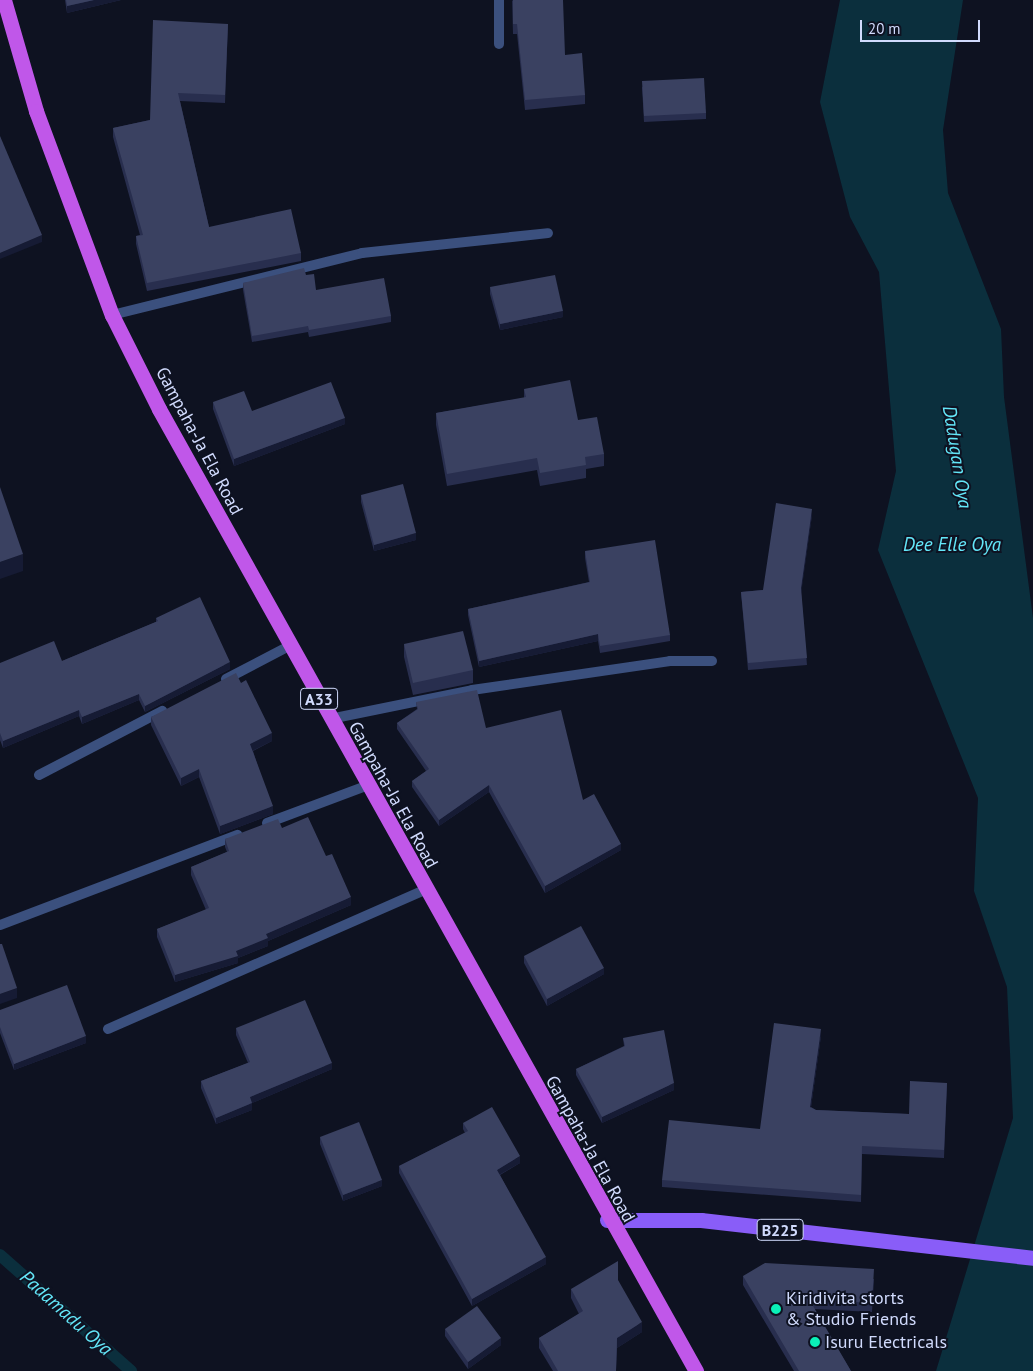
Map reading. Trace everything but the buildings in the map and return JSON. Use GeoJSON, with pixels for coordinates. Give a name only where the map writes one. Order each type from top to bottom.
{"type":"FeatureCollection","features":[{"type":"Feature","properties":{"kind":"highway","name":"Gampaha-Ja Ela Road"},"geometry":{"type":"LineString","coordinates":[[4,0],[36,111],[112,314],[366,786],[608,1220],[696,1371]]}},
{"type":"Feature","properties":{"kind":"main road","name":"B225"},"geometry":{"type":"LineString","coordinates":[[608,1220],[701,1220],[1033,1258]]}},
{"type":"Feature","properties":{"kind":"lane"},"geometry":{"type":"LineString","coordinates":[[499,0],[500,44]]}},
{"type":"Feature","properties":{"kind":"lane"},"geometry":{"type":"LineString","coordinates":[[112,314],[362,253],[548,233]]}},
{"type":"Feature","properties":{"kind":"lane"},"geometry":{"type":"LineString","coordinates":[[213,685],[290,646]]}},
{"type":"Feature","properties":{"kind":"lane"},"geometry":{"type":"LineString","coordinates":[[330,720],[472,690],[670,662],[712,661]]}},
{"type":"Feature","properties":{"kind":"lane"},"geometry":{"type":"LineString","coordinates":[[39,775],[170,707]]}},
{"type":"Feature","properties":{"kind":"lane"},"geometry":{"type":"LineString","coordinates":[[0,925],[366,786]]}},
{"type":"Feature","properties":{"kind":"lane"},"geometry":{"type":"LineString","coordinates":[[108,1029],[424,890]]}},
{"type":"Feature","properties":{"kind":"water","name":"Dee Elle Oya"},"geometry":{"type":"Polygon","coordinates":[[[840,0],[963,0],[943,130],[948,193],[1001,329],[1004,397],[1033,618],[1033,1371],[936,1371],[1013,1118],[1007,987],[974,891],[978,798],[878,550],[896,471],[879,272],[850,217],[820,102],[840,0]]]}},
{"type":"Feature","properties":{"kind":"waterway","name":"Padamadu Oya"},"geometry":{"type":"LineString","coordinates":[[0,1255],[131,1371]]}},
{"type":"Feature","properties":{"kind":"place","name":"Kiridivita storts & Studio Friends"},"geometry":{"type":"Point","coordinates":[776,1309]}},
{"type":"Feature","properties":{"kind":"place","name":"Isuru Electricals"},"geometry":{"type":"Point","coordinates":[815,1342]}},
{"type":"Feature","properties":{"kind":"water label","name":"Dadugan Oya"},"geometry":{"type":"Point","coordinates":[957,457]}}]}
